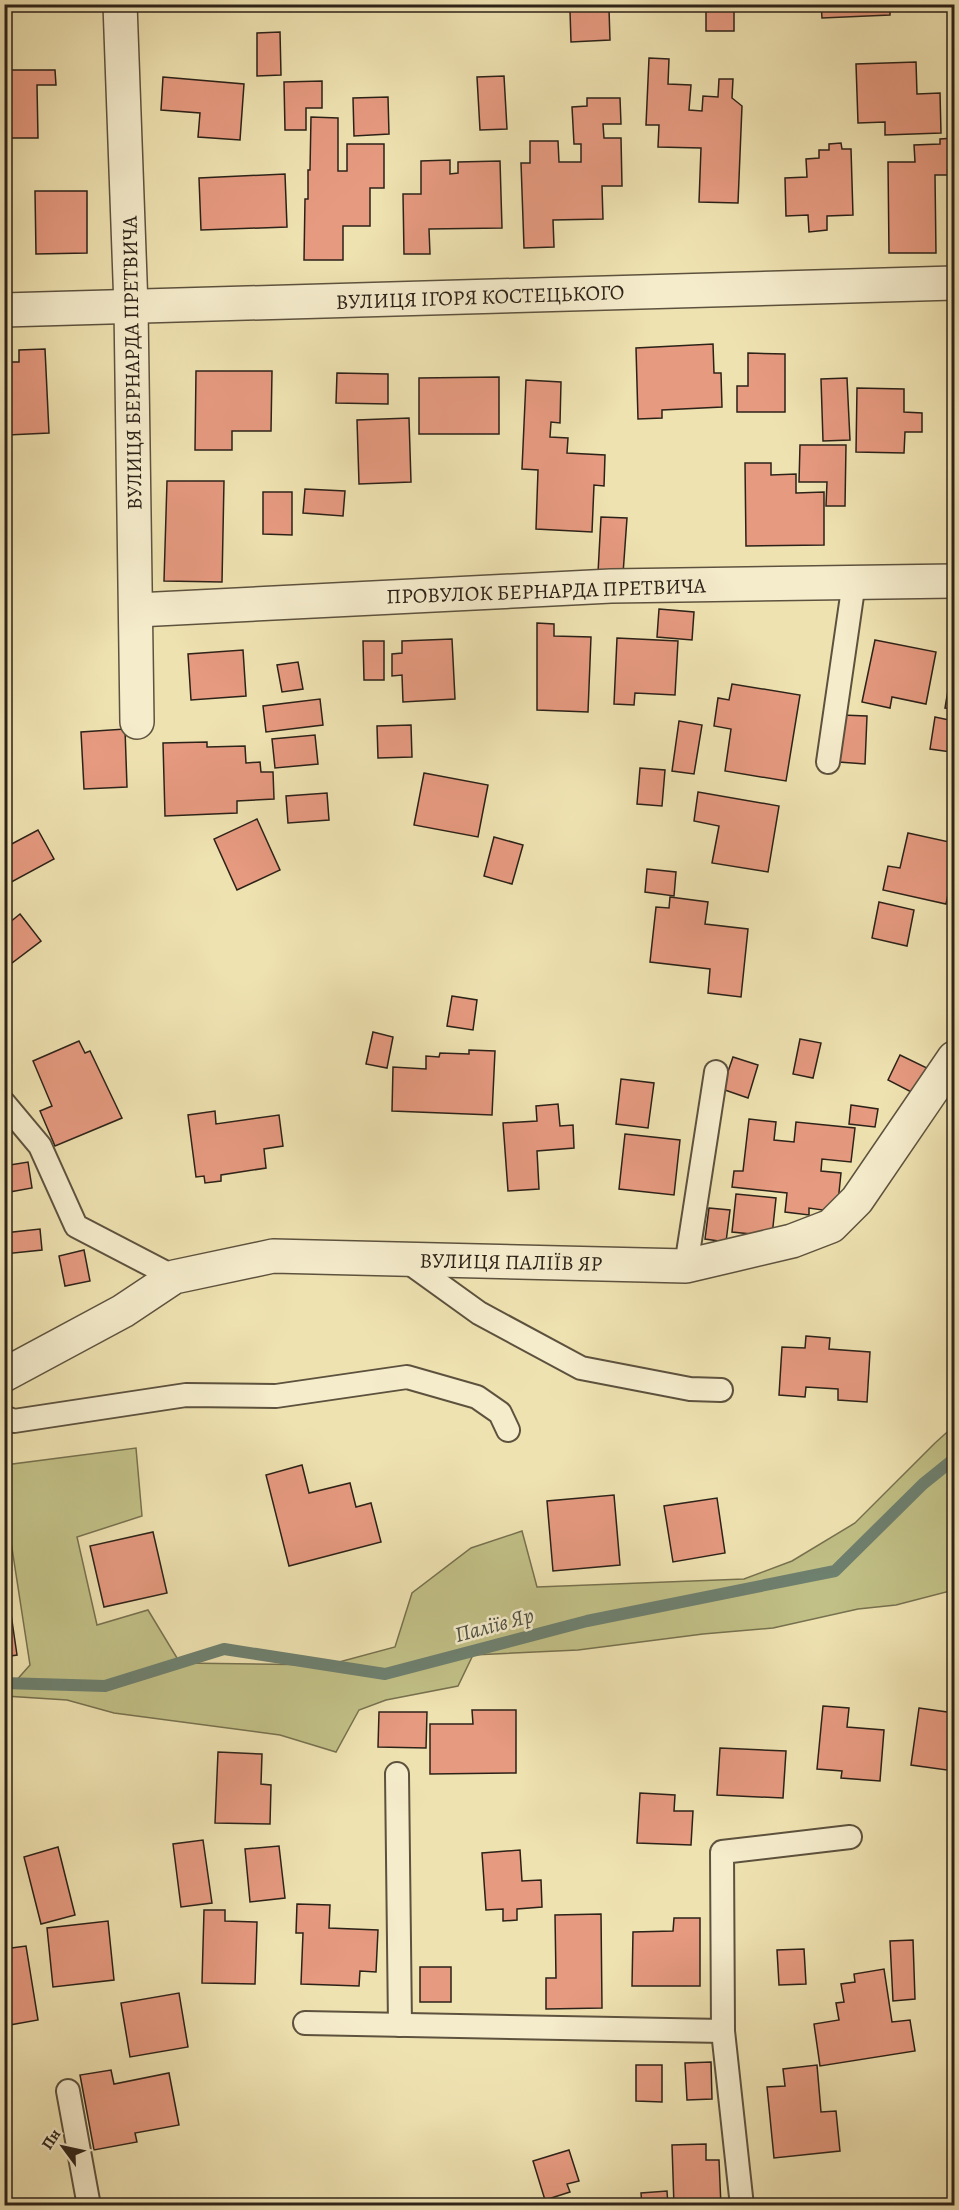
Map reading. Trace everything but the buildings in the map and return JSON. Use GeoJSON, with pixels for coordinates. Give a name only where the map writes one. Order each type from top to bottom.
{"type":"FeatureCollection","features":[{"type":"Feature","properties":{"kind":"street","name":"ВУЛИЦЯ БЕРНАРДА ПРЕТВИЧА"},"geometry":{"type":"LineString","coordinates":[[120,4],[131,307],[137,722]]}},
{"type":"Feature","properties":{"kind":"street","name":"ВУЛИЦЯ ІГОРЯ КОСТЕЦЬКОГО"},"geometry":{"type":"LineString","coordinates":[[4,310],[954,283]]}},
{"type":"Feature","properties":{"kind":"street","name":"ПРОВУЛОК БЕРНАРДА ПРЕТВИЧА"},"geometry":{"type":"LineString","coordinates":[[137,610],[611,586],[954,581]]}},
{"type":"Feature","properties":{"kind":"street","name":"ВУЛИЦЯ ПАЛІЇВ ЯР"},"geometry":{"type":"LineString","coordinates":[[4,1375],[123,1311],[174,1277],[273,1256],[686,1266],[792,1241],[831,1226],[857,1200],[954,1058]]}},
{"type":"Feature","properties":{"kind":"lane"},"geometry":{"type":"LineString","coordinates":[[828,762],[854,582]]}},
{"type":"Feature","properties":{"kind":"lane"},"geometry":{"type":"LineString","coordinates":[[686,1266],[716,1072]]}},
{"type":"Feature","properties":{"kind":"lane"},"geometry":{"type":"LineString","coordinates":[[4,1103],[40,1146],[76,1226],[174,1277]]}},
{"type":"Feature","properties":{"kind":"lane"},"geometry":{"type":"LineString","coordinates":[[404,1259],[478,1313],[581,1368],[690,1389],[721,1390]]}},
{"type":"Feature","properties":{"kind":"lane"},"geometry":{"type":"LineString","coordinates":[[4,1417],[14,1420],[186,1395],[276,1396],[406,1377],[477,1397],[500,1413],[508,1430]]}},
{"type":"Feature","properties":{"kind":"lane"},"geometry":{"type":"LineString","coordinates":[[397,1774],[400,2025]]}},
{"type":"Feature","properties":{"kind":"lane"},"geometry":{"type":"LineString","coordinates":[[742,2205],[723,2031],[722,1852],[850,1838]]}},
{"type":"Feature","properties":{"kind":"lane"},"geometry":{"type":"LineString","coordinates":[[305,2023],[723,2031]]}},
{"type":"Feature","properties":{"kind":"lane"},"geometry":{"type":"LineString","coordinates":[[68,2091],[89,2205]]}},
{"type":"Feature","properties":{"kind":"shaded area"},"geometry":{"type":"Polygon","coordinates":[[[954,1426],[954,1590],[896,1605],[858,1609],[773,1628],[703,1634],[578,1650],[473,1655],[458,1686],[386,1700],[359,1710],[336,1752],[280,1735],[114,1713],[67,1700],[5,1696],[5,1683],[14,1683],[30,1665],[5,1503],[5,1465],[136,1448],[142,1516],[77,1537],[97,1625],[148,1610],[180,1663],[328,1665],[395,1647],[412,1593],[471,1548],[522,1531],[537,1587],[744,1579],[792,1561],[855,1523],[954,1426]]]}},
{"type":"Feature","properties":{"kind":"waterway","name":"Паліїв Яр"},"geometry":{"type":"LineString","coordinates":[[4,1683],[105,1686],[224,1649],[385,1674],[587,1621],[835,1571],[923,1484],[954,1459]]}}]}
